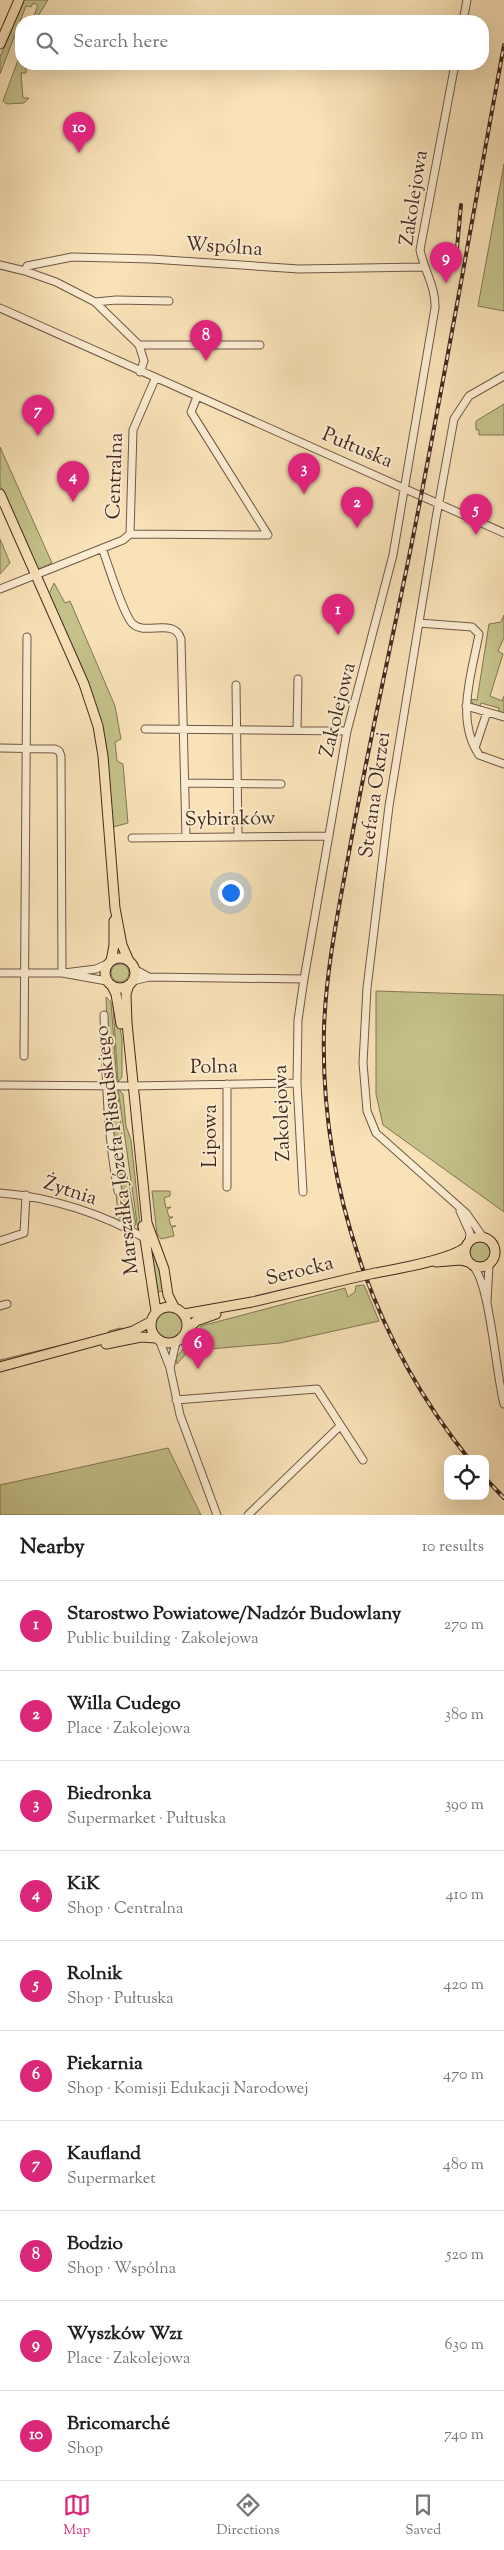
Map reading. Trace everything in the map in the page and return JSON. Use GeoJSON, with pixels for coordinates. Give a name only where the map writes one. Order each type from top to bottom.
{"type":"FeatureCollection","features":[{"type":"Feature","properties":{"kind":"main road"},"geometry":{"type":"LineString","coordinates":[[0,44],[18,0]]}},
{"type":"Feature","properties":{"kind":"main road"},"geometry":{"type":"LineString","coordinates":[[0,494],[34,575],[84,684],[98,726],[103,756],[115,908],[114,945],[105,972],[110,984],[121,988],[131,983],[132,965],[122,945],[115,908]]}},
{"type":"Feature","properties":{"kind":"main road"},"geometry":{"type":"LineString","coordinates":[[109,963],[120,958],[132,965]]}},
{"type":"Feature","properties":{"kind":"main road","name":"Marszałka Józefa Piłsudskiego"},"geometry":{"type":"LineString","coordinates":[[131,983],[126,1001],[130,1086],[144,1238],[156,1311]]}},
{"type":"Feature","properties":{"kind":"main road","name":"Marszałka Józefa Piłsudskiego"},"geometry":{"type":"LineString","coordinates":[[110,984],[116,994],[121,1019],[146,1223],[164,1269],[168,1295],[174,1307]]}},
{"type":"Feature","properties":{"kind":"main road"},"geometry":{"type":"LineString","coordinates":[[428,1262],[459,1251],[474,1238],[504,1242]]}},
{"type":"Feature","properties":{"kind":"main road"},"geometry":{"type":"LineString","coordinates":[[487,1239],[495,1249],[495,1257]]}},
{"type":"Feature","properties":{"kind":"main road"},"geometry":{"type":"LineString","coordinates":[[467,1244],[465,1255],[470,1264]]}},
{"type":"Feature","properties":{"kind":"main road"},"geometry":{"type":"LineString","coordinates":[[428,1262],[460,1260],[481,1268],[489,1265],[504,1250]]}},
{"type":"Feature","properties":{"kind":"main road","name":"Serocka"},"geometry":{"type":"LineString","coordinates":[[184,1314],[252,1302],[428,1262]]}},
{"type":"Feature","properties":{"kind":"main road","name":"Serocka"},"geometry":{"type":"LineString","coordinates":[[186,1331],[196,1321],[252,1302]]}},
{"type":"Feature","properties":{"kind":"main road"},"geometry":{"type":"LineString","coordinates":[[0,1367],[137,1330],[150,1322],[156,1311],[168,1306],[174,1307],[184,1314],[187,1320],[186,1331],[176,1342],[138,1338],[71,1349]]}},
{"type":"Feature","properties":{"kind":"main road"},"geometry":{"type":"LineString","coordinates":[[150,1322],[158,1340]]}},
{"type":"Feature","properties":{"kind":"street"},"geometry":{"type":"LineString","coordinates":[[464,15],[467,0]]}},
{"type":"Feature","properties":{"kind":"street","name":"Zakolejowa"},"geometry":{"type":"LineString","coordinates":[[303,1192],[297,1083],[298,1020],[347,731],[361,687],[394,554],[435,308],[436,296],[423,267],[420,250],[454,70]]}},
{"type":"Feature","properties":{"kind":"street","name":"Wspólna"},"geometry":{"type":"LineString","coordinates":[[25,271],[31,265],[72,257],[150,259],[300,269],[423,267]]}},
{"type":"Feature","properties":{"kind":"street"},"geometry":{"type":"LineString","coordinates":[[0,265],[25,271],[56,282],[95,302],[139,345],[144,361],[140,372]]}},
{"type":"Feature","properties":{"kind":"street"},"geometry":{"type":"LineString","coordinates":[[95,302],[116,300],[169,301]]}},
{"type":"Feature","properties":{"kind":"street","name":"Pułtuska"},"geometry":{"type":"LineString","coordinates":[[0,310],[504,532]]}},
{"type":"Feature","properties":{"kind":"street"},"geometry":{"type":"LineString","coordinates":[[139,345],[260,345]]}},
{"type":"Feature","properties":{"kind":"street","name":"Stefana Okrzei"},"geometry":{"type":"LineString","coordinates":[[487,1239],[466,1213],[376,1133],[368,1117],[363,1063],[367,988],[390,806],[438,504],[454,419],[469,396],[504,376]]}},
{"type":"Feature","properties":{"kind":"street","name":"Centralna"},"geometry":{"type":"LineString","coordinates":[[34,575],[123,540],[130,534],[133,430],[155,379]]}},
{"type":"Feature","properties":{"kind":"street"},"geometry":{"type":"LineString","coordinates":[[130,534],[268,535],[191,412],[197,397]]}},
{"type":"Feature","properties":{"kind":"street"},"geometry":{"type":"LineString","coordinates":[[102,548],[130,621],[141,628],[170,628],[180,635],[186,837]]}},
{"type":"Feature","properties":{"kind":"street"},"geometry":{"type":"LineString","coordinates":[[0,590],[34,575]]}},
{"type":"Feature","properties":{"kind":"street"},"geometry":{"type":"LineString","coordinates":[[419,623],[472,626],[479,634],[466,706],[467,721],[474,748],[479,755],[504,764]]}},
{"type":"Feature","properties":{"kind":"street"},"geometry":{"type":"LineString","coordinates":[[24,1056],[26,637]]}},
{"type":"Feature","properties":{"kind":"street"},"geometry":{"type":"LineString","coordinates":[[297,730],[298,679]]}},
{"type":"Feature","properties":{"kind":"street"},"geometry":{"type":"LineString","coordinates":[[236,685],[238,837]]}},
{"type":"Feature","properties":{"kind":"street"},"geometry":{"type":"LineString","coordinates":[[466,706],[504,717]]}},
{"type":"Feature","properties":{"kind":"street"},"geometry":{"type":"LineString","coordinates":[[474,748],[487,712]]}},
{"type":"Feature","properties":{"kind":"street"},"geometry":{"type":"LineString","coordinates":[[145,729],[347,731]]}},
{"type":"Feature","properties":{"kind":"street"},"geometry":{"type":"LineString","coordinates":[[0,748],[55,749],[62,756],[62,973]]}},
{"type":"Feature","properties":{"kind":"street","name":"Sybiraków"},"geometry":{"type":"LineString","coordinates":[[185,782],[281,784]]}},
{"type":"Feature","properties":{"kind":"street","name":"Sybiraków"},"geometry":{"type":"LineString","coordinates":[[132,838],[329,836]]}},
{"type":"Feature","properties":{"kind":"street"},"geometry":{"type":"LineString","coordinates":[[62,973],[96,969],[109,963]]}},
{"type":"Feature","properties":{"kind":"street"},"geometry":{"type":"LineString","coordinates":[[132,965],[149,977]]}},
{"type":"Feature","properties":{"kind":"street"},"geometry":{"type":"LineString","coordinates":[[0,973],[62,973],[97,977],[110,984]]}},
{"type":"Feature","properties":{"kind":"street"},"geometry":{"type":"LineString","coordinates":[[131,983],[149,977],[304,979]]}},
{"type":"Feature","properties":{"kind":"street"},"geometry":{"type":"LineString","coordinates":[[104,1015],[106,1086],[114,1170],[118,1191]]}},
{"type":"Feature","properties":{"kind":"street","name":"Polna"},"geometry":{"type":"LineString","coordinates":[[0,1085],[130,1086],[297,1083]]}},
{"type":"Feature","properties":{"kind":"street","name":"Lipowa"},"geometry":{"type":"LineString","coordinates":[[227,1084],[227,1187]]}},
{"type":"Feature","properties":{"kind":"street","name":"Żytnia"},"geometry":{"type":"LineString","coordinates":[[0,1193],[26,1195],[77,1208],[144,1238],[154,1246]]}},
{"type":"Feature","properties":{"kind":"street"},"geometry":{"type":"LineString","coordinates":[[0,1241],[24,1233],[26,1195]]}},
{"type":"Feature","properties":{"kind":"street","name":"Stefana Okrzei"},"geometry":{"type":"LineString","coordinates":[[459,1208],[468,1227],[467,1244]]}},
{"type":"Feature","properties":{"kind":"street"},"geometry":{"type":"LineString","coordinates":[[470,1264],[478,1273],[487,1304],[504,1404]]}},
{"type":"Feature","properties":{"kind":"street"},"geometry":{"type":"LineString","coordinates":[[487,1304],[489,1265]]}},
{"type":"Feature","properties":{"kind":"street"},"geometry":{"type":"LineString","coordinates":[[158,1340],[170,1368],[176,1400],[189,1442],[217,1515]]}},
{"type":"Feature","properties":{"kind":"street"},"geometry":{"type":"LineString","coordinates":[[170,1368],[176,1342]]}},
{"type":"Feature","properties":{"kind":"street"},"geometry":{"type":"LineString","coordinates":[[496,1364],[504,1362]]}},
{"type":"Feature","properties":{"kind":"street"},"geometry":{"type":"LineString","coordinates":[[176,1400],[317,1388],[362,1460]]}},
{"type":"Feature","properties":{"kind":"street"},"geometry":{"type":"LineString","coordinates":[[248,1515],[340,1426]]}},
{"type":"Feature","properties":{"kind":"shaded area"},"geometry":{"type":"Polygon","coordinates":[[[24,0],[48,0],[39,15],[34,15],[38,5],[33,3],[31,7],[26,6],[23,15],[18,15],[24,0]]]}},
{"type":"Feature","properties":{"kind":"shaded area"},"geometry":{"type":"Polygon","coordinates":[[[15,21],[15,35],[0,74],[0,57],[15,21]]]}},
{"type":"Feature","properties":{"kind":"shaded area"},"geometry":{"type":"Polygon","coordinates":[[[15,68],[15,70],[26,70],[26,73],[21,73],[23,98],[29,98],[24,103],[7,104],[3,101],[15,68]]]}},
{"type":"Feature","properties":{"kind":"shaded area"},"geometry":{"type":"Polygon","coordinates":[[[504,164],[504,311],[478,306],[504,164]]]}},
{"type":"Feature","properties":{"kind":"shaded area"},"geometry":{"type":"Polygon","coordinates":[[[504,404],[504,435],[479,435],[479,430],[476,430],[476,421],[504,404]]]}},
{"type":"Feature","properties":{"kind":"shaded area"},"geometry":{"type":"Polygon","coordinates":[[[0,447],[52,563],[36,570],[0,485],[0,447]]]}},
{"type":"Feature","properties":{"kind":"shaded area"},"geometry":{"type":"Polygon","coordinates":[[[0,539],[10,563],[0,574],[0,539]]]}},
{"type":"Feature","properties":{"kind":"shaded area"},"geometry":{"type":"Polygon","coordinates":[[[54,583],[65,603],[70,601],[115,706],[121,739],[115,742],[117,761],[123,764],[128,823],[113,827],[87,679],[49,594],[54,583]]]}},
{"type":"Feature","properties":{"kind":"shaded area"},"geometry":{"type":"Polygon","coordinates":[[[504,615],[504,638],[498,651],[503,654],[490,696],[502,701],[504,696],[504,715],[499,713],[499,708],[481,703],[480,707],[474,705],[470,699],[477,700],[489,624],[501,622],[504,615]]]}},
{"type":"Feature","properties":{"kind":"shaded area"},"geometry":{"type":"Polygon","coordinates":[[[116,964],[124,964],[129,969],[127,980],[116,982],[111,977],[111,969],[116,964]]]}},
{"type":"Feature","properties":{"kind":"shaded area"},"geometry":{"type":"Polygon","coordinates":[[[376,991],[504,995],[504,1212],[383,1125],[376,1094],[376,991]]]}},
{"type":"Feature","properties":{"kind":"shaded area"},"geometry":{"type":"Polygon","coordinates":[[[106,997],[111,1002],[117,1083],[109,1080],[106,997]]]}},
{"type":"Feature","properties":{"kind":"shaded area"},"geometry":{"type":"Polygon","coordinates":[[[116,1004],[122,1039],[122,1077],[118,1082],[113,1006],[116,1004]]]}},
{"type":"Feature","properties":{"kind":"shaded area"},"geometry":{"type":"Polygon","coordinates":[[[113,1089],[117,1089],[126,1173],[116,1169],[110,1092],[113,1089]]]}},
{"type":"Feature","properties":{"kind":"shaded area"},"geometry":{"type":"Polygon","coordinates":[[[118,1089],[123,1094],[126,1126],[131,1140],[140,1223],[138,1230],[118,1089]]]}},
{"type":"Feature","properties":{"kind":"shaded area"},"geometry":{"type":"Polygon","coordinates":[[[116,1172],[127,1176],[136,1224],[132,1230],[111,1220],[118,1214],[116,1194],[121,1193],[116,1172]]]}},
{"type":"Feature","properties":{"kind":"shaded area"},"geometry":{"type":"Polygon","coordinates":[[[152,1191],[170,1191],[170,1196],[164,1198],[166,1208],[171,1207],[167,1210],[169,1217],[173,1217],[169,1219],[171,1226],[176,1226],[172,1227],[174,1236],[161,1239],[157,1234],[152,1191]]]}},
{"type":"Feature","properties":{"kind":"shaded area"},"geometry":{"type":"Polygon","coordinates":[[[480,1241],[490,1248],[491,1252],[484,1262],[480,1263],[470,1256],[469,1252],[476,1242],[480,1241]]]}},
{"type":"Feature","properties":{"kind":"shaded area"},"geometry":{"type":"Polygon","coordinates":[[[150,1247],[159,1266],[163,1291],[158,1292],[150,1247]]]}},
{"type":"Feature","properties":{"kind":"shaded area"},"geometry":{"type":"Polygon","coordinates":[[[364,1285],[379,1321],[280,1343],[198,1350],[197,1346],[190,1349],[177,1364],[176,1358],[201,1326],[345,1288],[348,1297],[355,1292],[356,1286],[364,1285]]]}},
{"type":"Feature","properties":{"kind":"shaded area"},"geometry":{"type":"Polygon","coordinates":[[[169,1311],[179,1315],[183,1325],[179,1335],[169,1339],[159,1335],[155,1325],[159,1315],[169,1311]]]}},
{"type":"Feature","properties":{"kind":"shaded area"},"geometry":{"type":"Polygon","coordinates":[[[120,1328],[124,1329],[107,1333],[120,1328]]]}},
{"type":"Feature","properties":{"kind":"shaded area"},"geometry":{"type":"Polygon","coordinates":[[[86,1339],[0,1362],[0,1360],[86,1339]]]}},
{"type":"Feature","properties":{"kind":"shaded area"},"geometry":{"type":"Polygon","coordinates":[[[168,1448],[201,1515],[0,1515],[0,1485],[168,1448]]]}},
{"type":"Feature","properties":{"kind":"railway"},"geometry":{"type":"LineString","coordinates":[[466,1455],[435,1412],[405,1363],[379,1311],[359,1257],[343,1201],[331,1144],[325,1087],[324,1029],[330,960],[342,892],[364,773],[423,489],[504,45]]}},
{"type":"Feature","properties":{"kind":"railway"},"geometry":{"type":"LineString","coordinates":[[457,248],[461,205]]}},
{"type":"Feature","properties":{"kind":"railway"},"geometry":{"type":"LineString","coordinates":[[489,1482],[504,1498]]}},
{"type":"Feature","properties":{"kind":"place","name":"Bricomarché"},"geometry":{"type":"Point","coordinates":[79,153]}},
{"type":"Feature","properties":{"kind":"place","name":"Wyszków Wz1"},"geometry":{"type":"Point","coordinates":[446,283]}},
{"type":"Feature","properties":{"kind":"place","name":"Bodzio"},"geometry":{"type":"Point","coordinates":[206,361]}},
{"type":"Feature","properties":{"kind":"place","name":"Kaufland"},"geometry":{"type":"Point","coordinates":[38,436]}},
{"type":"Feature","properties":{"kind":"place","name":"Biedronka"},"geometry":{"type":"Point","coordinates":[304,494]}},
{"type":"Feature","properties":{"kind":"place","name":"KiK"},"geometry":{"type":"Point","coordinates":[73,502]}},
{"type":"Feature","properties":{"kind":"place","name":"Willa Cudego"},"geometry":{"type":"Point","coordinates":[357,528]}},
{"type":"Feature","properties":{"kind":"place","name":"Rolnik"},"geometry":{"type":"Point","coordinates":[476,535]}},
{"type":"Feature","properties":{"kind":"place","name":"Starostwo Powiatowe/Nadzór Budowlany"},"geometry":{"type":"Point","coordinates":[338,635]}},
{"type":"Feature","properties":{"kind":"place","name":"Piekarnia"},"geometry":{"type":"Point","coordinates":[198,1369]}}]}
